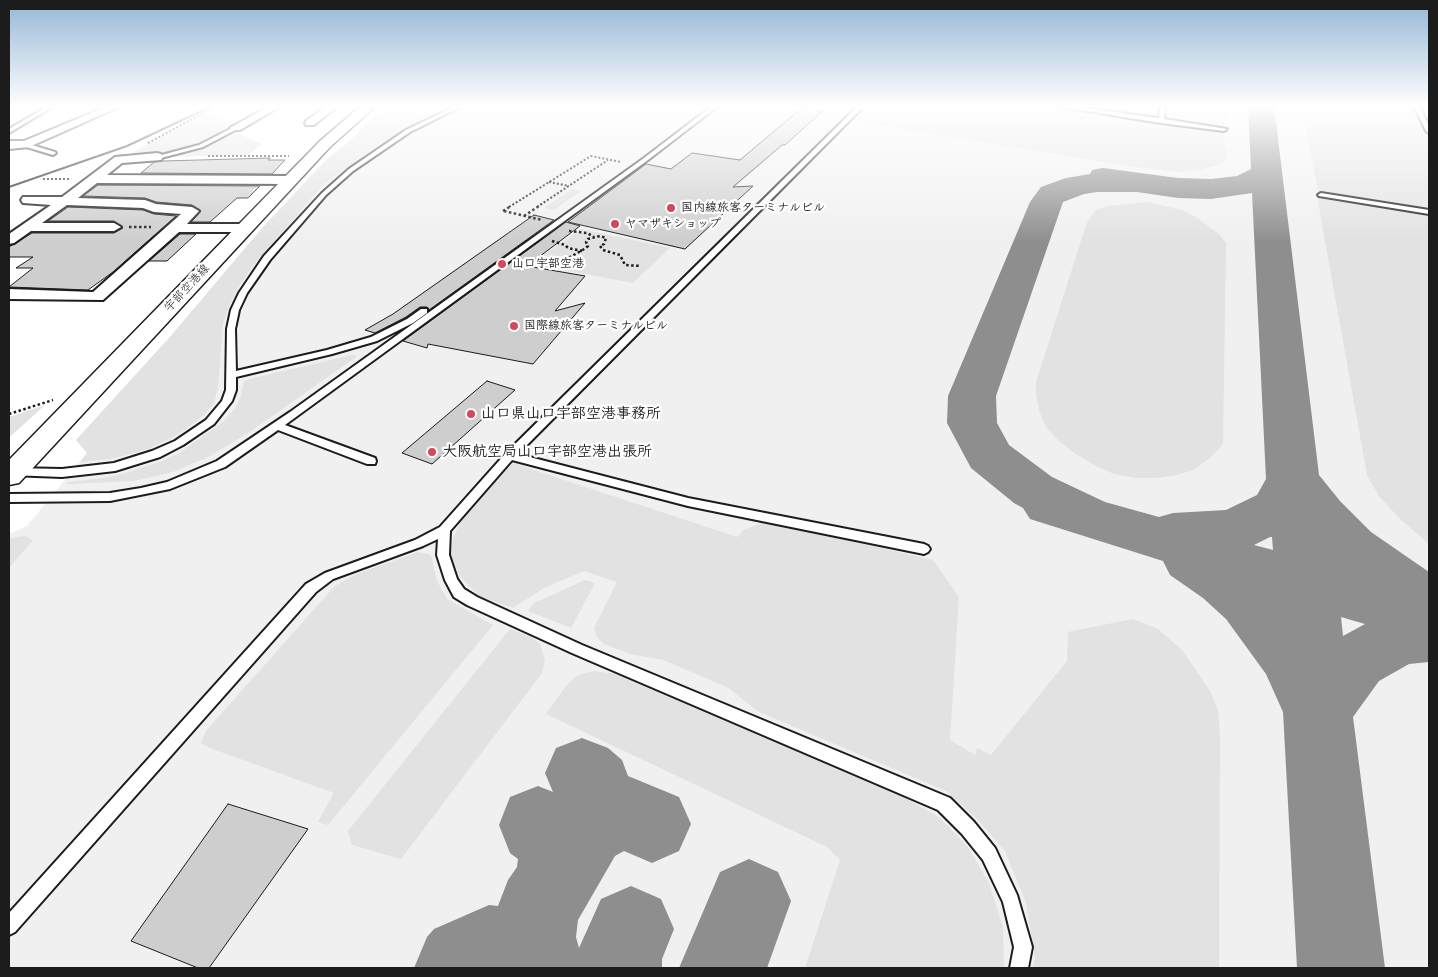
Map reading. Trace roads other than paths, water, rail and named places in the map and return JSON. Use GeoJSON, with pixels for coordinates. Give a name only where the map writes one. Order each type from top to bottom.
{"type":"FeatureCollection","features":[{"type":"Feature","properties":{"kind":"main road","name":"宇部空港線"},"geometry":{"type":"LineString","coordinates":[[10,479],[243,228],[318,152]]}},
{"type":"Feature","properties":{"kind":"street"},"geometry":{"type":"LineString","coordinates":[[9,240],[119,160],[157,157]]}},
{"type":"Feature","properties":{"kind":"street"},"geometry":{"type":"LineString","coordinates":[[95,179],[290,180]]}},
{"type":"Feature","properties":{"kind":"street"},"geometry":{"type":"LineString","coordinates":[[9,294],[97,297],[192,211],[154,208],[145,204],[28,200]]}},
{"type":"Feature","properties":{"kind":"street"},"geometry":{"type":"LineString","coordinates":[[26,227],[114,227]]}},
{"type":"Feature","properties":{"kind":"street"},"geometry":{"type":"LineString","coordinates":[[175,227],[243,228]]}},
{"type":"Feature","properties":{"kind":"lane"},"geometry":{"type":"LineString","coordinates":[[157,157],[178,152]]}},
{"type":"Feature","properties":{"kind":"lane"},"geometry":{"type":"LineString","coordinates":[[10,479],[123,465],[156,454],[197,431],[220,411],[227,401],[231,390],[231,334],[235,310],[242,293],[267,258],[324,194],[352,170],[378,152]]}},
{"type":"Feature","properties":{"kind":"lane"},"geometry":{"type":"LineString","coordinates":[[10,479],[110,497],[170,485],[221,464],[278,426],[656,152]]}},
{"type":"Feature","properties":{"kind":"lane"},"geometry":{"type":"LineString","coordinates":[[9,926],[311,588],[328,576],[419,543],[444,530],[510,456],[814,152]]}},
{"type":"Feature","properties":{"kind":"lane"},"geometry":{"type":"LineString","coordinates":[[1321,195],[1429,212]]}},
{"type":"Feature","properties":{"kind":"lane"},"geometry":{"type":"LineString","coordinates":[[232,375],[329,352],[374,339],[410,321],[464,282],[490,272]]}},
{"type":"Feature","properties":{"kind":"lane"},"geometry":{"type":"LineString","coordinates":[[278,426],[371,461]]}},
{"type":"Feature","properties":{"kind":"lane"},"geometry":{"type":"LineString","coordinates":[[510,456],[688,502],[924,549]]}},
{"type":"Feature","properties":{"kind":"lane"},"geometry":{"type":"LineString","coordinates":[[444,530],[443,555],[450,580],[459,593],[472,601],[577,649],[944,804],[968,828],[989,854],[1011,901],[1022,947],[1019,968]]}},
{"type":"Feature","properties":{"kind":"railway"},"geometry":{"type":"LineString","coordinates":[[9,187],[111,152]]}},
{"type":"Feature","properties":{"kind":"place","name":"国内線旅客ターミナルビル"},"geometry":{"type":"Point","coordinates":[671,208]}},
{"type":"Feature","properties":{"kind":"place","name":"ヤマザキショップ"},"geometry":{"type":"Point","coordinates":[615,224]}},
{"type":"Feature","properties":{"kind":"place","name":"山口宇部空港"},"geometry":{"type":"Point","coordinates":[502,264]}},
{"type":"Feature","properties":{"kind":"place","name":"国際線旅客ターミナルビル"},"geometry":{"type":"Point","coordinates":[514,326]}},
{"type":"Feature","properties":{"kind":"place","name":"山口県山口宇部空港事務所"},"geometry":{"type":"Point","coordinates":[471,414]}},
{"type":"Feature","properties":{"kind":"place","name":"大阪航空局山口宇部空港出張所"},"geometry":{"type":"Point","coordinates":[432,452]}}]}
